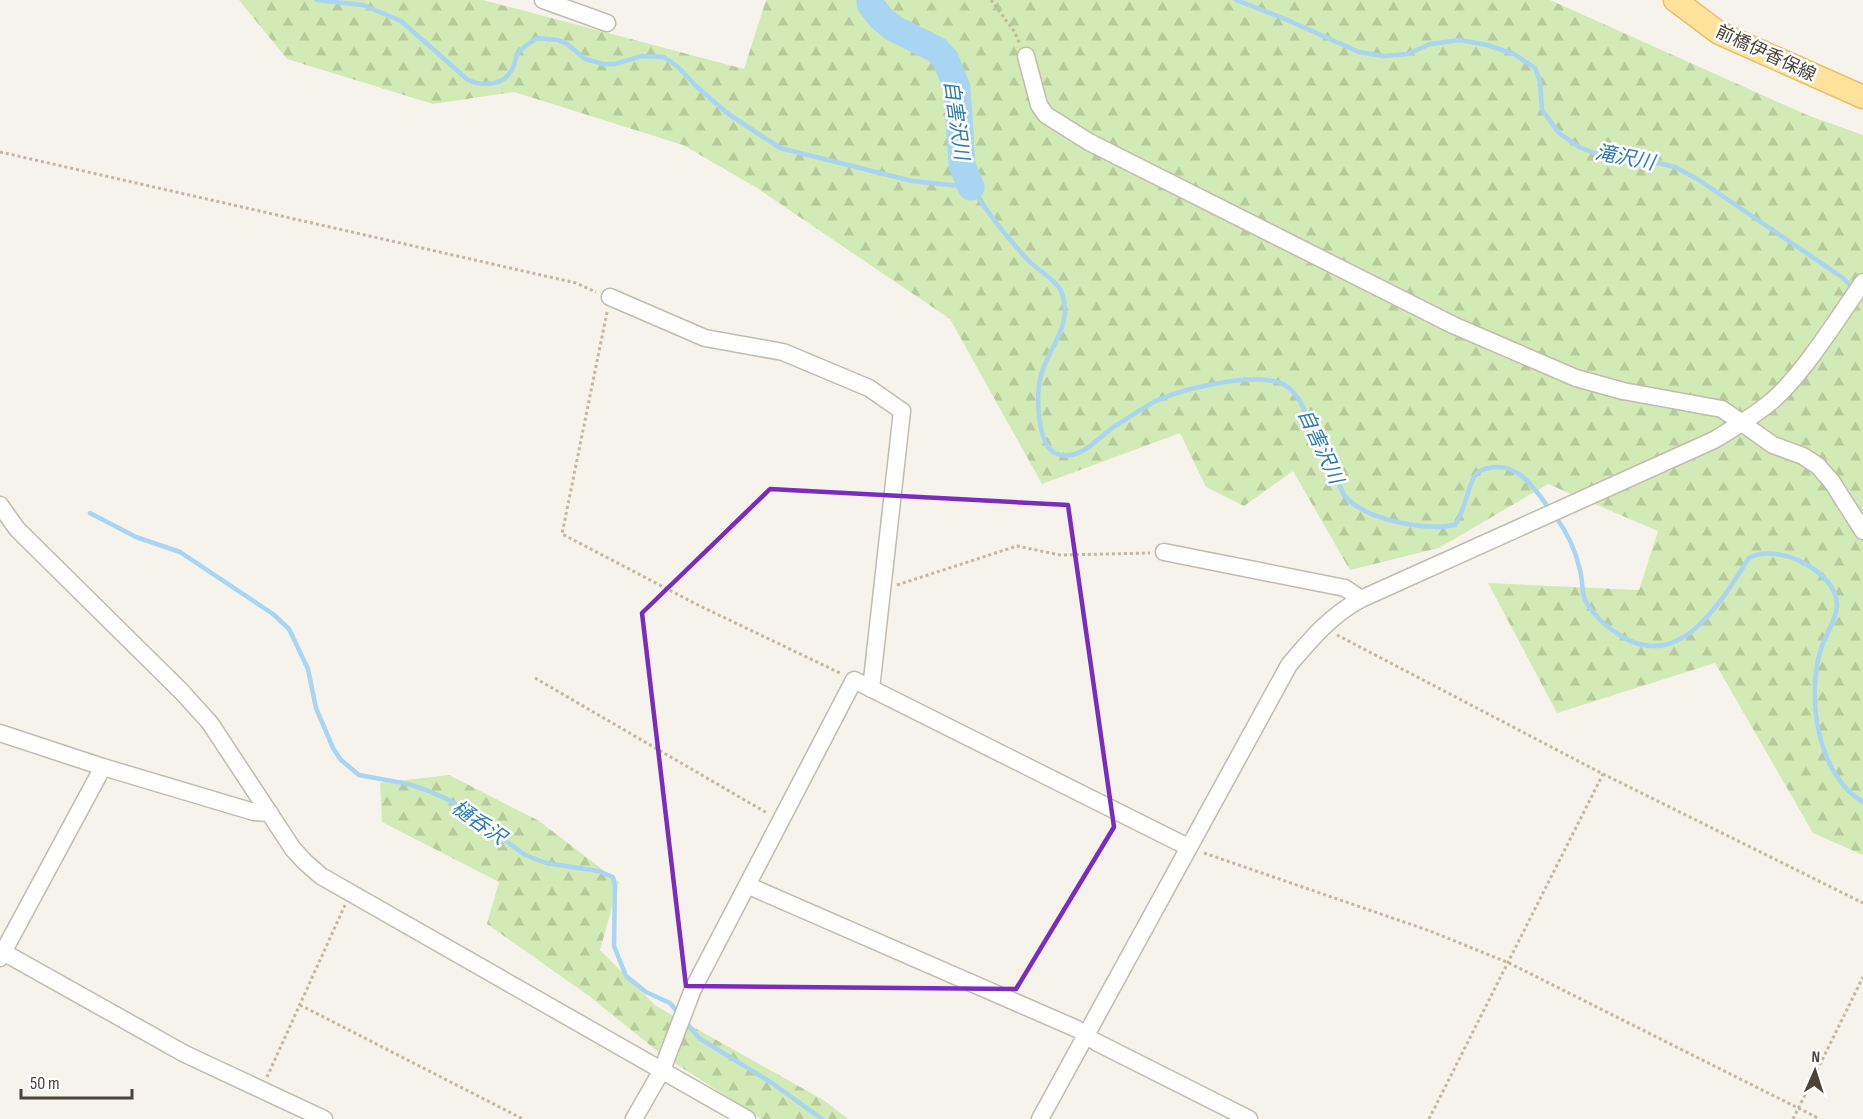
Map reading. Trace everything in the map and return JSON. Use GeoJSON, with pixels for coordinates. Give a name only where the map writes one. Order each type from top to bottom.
{"type":"FeatureCollection","features":[{"type":"Feature","properties":{"kind":"main road","name":"前橋伊香保線"},"geometry":{"type":"LineString","coordinates":[[1675,0],[1719,33],[1863,97]]}},
{"type":"Feature","properties":{"kind":"street"},"geometry":{"type":"LineString","coordinates":[[543,0],[607,23]]}},
{"type":"Feature","properties":{"kind":"street"},"geometry":{"type":"LineString","coordinates":[[1026,56],[1039,105],[1046,115],[1089,142],[1453,325],[1576,378],[1623,392],[1722,409],[1773,445],[1803,456],[1818,466],[1832,482],[1863,531]]}},
{"type":"Feature","properties":{"kind":"street"},"geometry":{"type":"LineString","coordinates":[[1040,1119],[1289,665],[1322,626],[1342,609],[1361,598],[1714,440],[1742,423],[1773,399],[1812,353],[1863,282]]}},
{"type":"Feature","properties":{"kind":"street"},"geometry":{"type":"LineString","coordinates":[[610,297],[705,338],[783,352],[869,388],[902,411],[871,689]]}},
{"type":"Feature","properties":{"kind":"street"},"geometry":{"type":"LineString","coordinates":[[0,506],[18,529],[182,692],[210,723],[293,849],[321,876],[747,1119]]}},
{"type":"Feature","properties":{"kind":"street"},"geometry":{"type":"LineString","coordinates":[[1164,552],[1345,588],[1361,598]]}},
{"type":"Feature","properties":{"kind":"street"},"geometry":{"type":"LineString","coordinates":[[634,1119],[662,1070],[693,989],[749,886],[854,680],[1188,847]]}},
{"type":"Feature","properties":{"kind":"street"},"geometry":{"type":"LineString","coordinates":[[0,733],[103,767],[254,812],[270,813]]}},
{"type":"Feature","properties":{"kind":"street"},"geometry":{"type":"LineString","coordinates":[[103,767],[2,955],[185,1054],[324,1119]]}},
{"type":"Feature","properties":{"kind":"street"},"geometry":{"type":"LineString","coordinates":[[749,886],[1077,1029],[1086,1036],[1249,1119]]}},
{"type":"Feature","properties":{"kind":"path"},"geometry":{"type":"LineString","coordinates":[[991,0],[1014,31],[1026,56]]}},
{"type":"Feature","properties":{"kind":"path"},"geometry":{"type":"LineString","coordinates":[[0,152],[576,283],[610,297],[562,534],[698,605],[854,680]]}},
{"type":"Feature","properties":{"kind":"path"},"geometry":{"type":"LineString","coordinates":[[882,590],[1017,546],[1060,555],[1164,552]]}},
{"type":"Feature","properties":{"kind":"path"},"geometry":{"type":"LineString","coordinates":[[1322,626],[1365,651],[1603,774],[1863,903]]}},
{"type":"Feature","properties":{"kind":"path"},"geometry":{"type":"LineString","coordinates":[[535,678],[782,822]]}},
{"type":"Feature","properties":{"kind":"path"},"geometry":{"type":"LineString","coordinates":[[1429,1119],[1603,774]]}},
{"type":"Feature","properties":{"kind":"path"},"geometry":{"type":"LineString","coordinates":[[1188,847],[1430,931],[1509,963],[1820,1119]]}},
{"type":"Feature","properties":{"kind":"path"},"geometry":{"type":"LineString","coordinates":[[261,1089],[351,894]]}},
{"type":"Feature","properties":{"kind":"path"},"geometry":{"type":"LineString","coordinates":[[1793,1119],[1863,977]]}},
{"type":"Feature","properties":{"kind":"path"},"geometry":{"type":"LineString","coordinates":[[300,1005],[523,1119]]}},
{"type":"Feature","properties":{"kind":"highlighted area"},"geometry":{"type":"Polygon","coordinates":[[[770,489],[1068,505],[1114,827],[1016,989],[686,986],[642,613],[770,489]]]}},
{"type":"Feature","properties":{"kind":"green space"},"geometry":{"type":"Polygon","coordinates":[[[239,0],[483,0],[744,69],[766,0],[1550,0],[1807,115],[1863,135],[1863,855],[1813,833],[1715,663],[1557,713],[1488,583],[1639,590],[1658,531],[1548,484],[1439,548],[1350,570],[1293,471],[1244,506],[1206,487],[1180,433],[1042,484],[950,319],[757,188],[683,145],[514,92],[433,104],[287,59],[239,0]]]}},
{"type":"Feature","properties":{"kind":"green space"},"geometry":{"type":"Polygon","coordinates":[[[449,775],[539,821],[619,882],[600,950],[656,1006],[825,1101],[848,1119],[761,1119],[661,1054],[589,996],[487,924],[499,882],[382,822],[380,783],[449,775]]]}},
{"type":"Feature","properties":{"kind":"waterway","name":"自害沢川"},"geometry":{"type":"LineString","coordinates":[[317,0],[363,5],[401,21],[468,80],[479,83],[503,80],[512,69],[518,53],[537,38],[558,40],[567,44],[585,59],[603,64],[615,64],[642,56],[664,57],[678,67],[727,113],[780,148],[912,181],[971,187],[1013,244],[1030,262],[1054,281],[1062,294],[1065,309],[1064,320],[1042,370],[1038,397],[1045,442],[1057,454],[1066,456],[1081,452],[1115,426],[1166,397],[1215,384],[1265,380],[1285,385],[1299,399],[1344,495],[1353,504],[1366,511],[1412,525],[1455,525],[1475,475],[1485,469],[1499,467],[1509,469],[1525,479],[1550,510]]}},
{"type":"Feature","properties":{"kind":"waterway","name":"自害沢川"},"geometry":{"type":"LineString","coordinates":[[870,0],[870,4],[881,18],[893,28],[937,50],[946,60],[957,88],[962,165],[971,187]]}},
{"type":"Feature","properties":{"kind":"waterway","name":"滝沢川"},"geometry":{"type":"LineString","coordinates":[[1236,0],[1359,52],[1383,56],[1408,54],[1430,44],[1460,40],[1487,45],[1514,54],[1535,68],[1540,81],[1542,110],[1559,133],[1579,147],[1600,155],[1645,160],[1675,167],[1699,180],[1843,278],[1863,298]]}},
{"type":"Feature","properties":{"kind":"waterway","name":"樋呑沢"},"geometry":{"type":"LineString","coordinates":[[90,513],[136,537],[180,552],[273,614],[289,629],[308,669],[316,708],[333,748],[341,760],[359,775],[408,784],[453,802],[525,855],[546,863],[598,871],[613,877],[615,887],[614,946],[626,976],[646,992],[670,1003],[679,1014]]}},
{"type":"Feature","properties":{"kind":"waterway","name":"自害沢川"},"geometry":{"type":"LineString","coordinates":[[1555,516],[1573,549],[1581,574],[1583,595],[1589,607],[1616,633],[1643,645],[1663,645],[1681,639],[1697,627],[1726,593],[1749,558],[1761,554],[1774,554],[1789,557],[1817,571],[1835,593],[1837,606],[1817,668],[1815,689],[1819,733],[1835,773],[1847,790],[1863,802]]}},
{"type":"Feature","properties":{"kind":"waterway","name":"樋呑沢"},"geometry":{"type":"LineString","coordinates":[[684,1020],[699,1038],[772,1083],[822,1119]]}}]}
